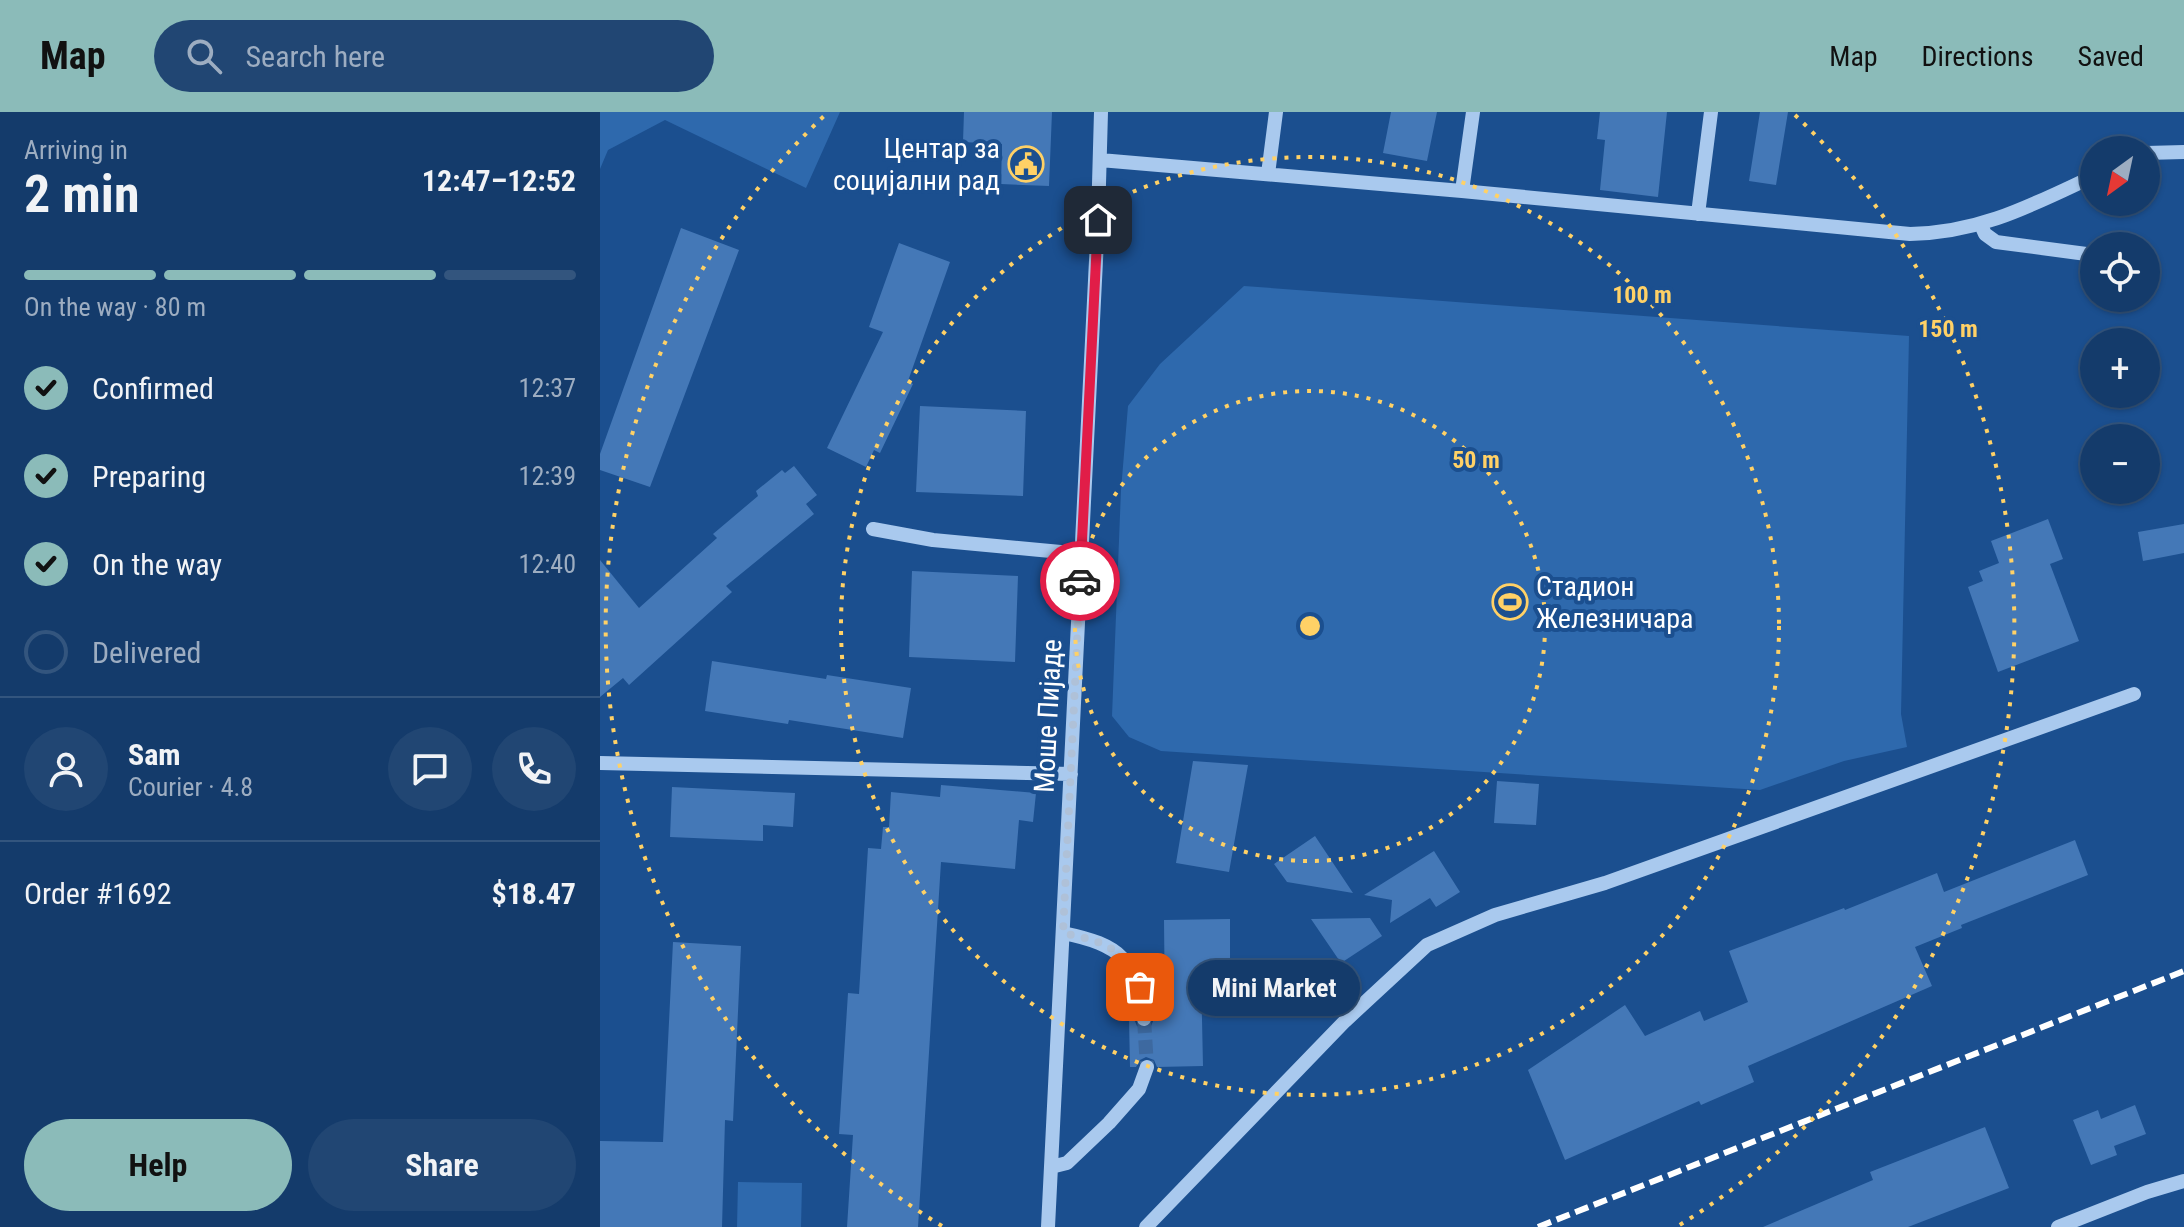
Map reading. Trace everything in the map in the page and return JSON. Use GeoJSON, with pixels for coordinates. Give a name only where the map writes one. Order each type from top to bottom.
{"type":"FeatureCollection","features":[{"type":"Feature","properties":{"kind":"street","name":"Моше Пијаде"},"geometry":{"type":"LineString","coordinates":[[1048,1227],[1101,112]]}},
{"type":"Feature","properties":{"kind":"street"},"geometry":{"type":"LineString","coordinates":[[1268,174],[1276,112]]}},
{"type":"Feature","properties":{"kind":"street"},"geometry":{"type":"LineString","coordinates":[[1462,191],[1473,112]]}},
{"type":"Feature","properties":{"kind":"street"},"geometry":{"type":"LineString","coordinates":[[1698,214],[1711,112]]}},
{"type":"Feature","properties":{"kind":"street"},"geometry":{"type":"LineString","coordinates":[[2160,153],[2184,152]]}},
{"type":"Feature","properties":{"kind":"street"},"geometry":{"type":"LineString","coordinates":[[1100,160],[1910,234],[1981,225],[2080,182]]}},
{"type":"Feature","properties":{"kind":"street"},"geometry":{"type":"LineString","coordinates":[[1981,225],[1985,234],[1996,242],[2080,253]]}},
{"type":"Feature","properties":{"kind":"street"},"geometry":{"type":"LineString","coordinates":[[873,529],[933,540],[1082,554]]}},
{"type":"Feature","properties":{"kind":"street"},"geometry":{"type":"LineString","coordinates":[[1146,1227],[1345,1021],[1427,945],[1495,915],[1605,883],[2134,694]]}},
{"type":"Feature","properties":{"kind":"street"},"geometry":{"type":"LineString","coordinates":[[600,763],[1071,774]]}},
{"type":"Feature","properties":{"kind":"street"},"geometry":{"type":"LineString","coordinates":[[1063,933],[1098,940],[1129,964],[1140,987],[1144,1019]]}},
{"type":"Feature","properties":{"kind":"street"},"geometry":{"type":"LineString","coordinates":[[1051,1167],[1067,1163],[1109,1123],[1139,1089],[1147,1067]]}},
{"type":"Feature","properties":{"kind":"street"},"geometry":{"type":"LineString","coordinates":[[2058,1227],[2184,1181]]}},
{"type":"Feature","properties":{"kind":"shaded area"},"geometry":{"type":"Polygon","coordinates":[[[600,112],[840,112],[806,188],[665,120],[608,150],[600,169],[600,112]]]}},
{"type":"Feature","properties":{"kind":"shaded area","name":"Стадион Железничара"},"geometry":{"type":"Polygon","coordinates":[[[1244,286],[1909,336],[1901,714],[1907,747],[1844,761],[1760,790],[1161,751],[1129,737],[1112,716],[1121,490],[1128,406],[1160,364],[1244,286]]]}},
{"type":"Feature","properties":{"kind":"shaded area"},"geometry":{"type":"Polygon","coordinates":[[[738,1182],[802,1183],[801,1227],[737,1227],[738,1182]]]}},
{"type":"Feature","properties":{"kind":"building","name":"Центар за социјални рад"},"geometry":{"type":"Polygon","coordinates":[[[964,112],[1052,112],[1049,186],[1001,184],[1002,144],[963,142],[964,112]]]}},
{"type":"Feature","properties":{"kind":"building"},"geometry":{"type":"Polygon","coordinates":[[[1391,112],[1437,112],[1427,161],[1383,153],[1391,112]]]}},
{"type":"Feature","properties":{"kind":"building"},"geometry":{"type":"Polygon","coordinates":[[[1600,112],[1667,112],[1658,197],[1600,190],[1605,140],[1597,139],[1600,112]]]}},
{"type":"Feature","properties":{"kind":"building"},"geometry":{"type":"Polygon","coordinates":[[[1760,112],[1788,112],[1776,185],[1749,181],[1760,112]]]}},
{"type":"Feature","properties":{"kind":"building"},"geometry":{"type":"Polygon","coordinates":[[[681,228],[739,250],[650,487],[600,470],[600,454],[681,228]]]}},
{"type":"Feature","properties":{"kind":"building"},"geometry":{"type":"Polygon","coordinates":[[[899,243],[950,262],[908,381],[913,384],[880,453],[874,450],[866,467],[827,448],[883,332],[869,327],[899,243]]]}},
{"type":"Feature","properties":{"kind":"building"},"geometry":{"type":"Polygon","coordinates":[[[920,406],[1026,411],[1023,496],[916,492],[920,406]]]}},
{"type":"Feature","properties":{"kind":"building"},"geometry":{"type":"Polygon","coordinates":[[[794,466],[817,495],[806,504],[814,514],[726,586],[732,592],[629,685],[623,678],[600,697],[600,560],[639,608],[717,538],[713,534],[758,496],[756,491],[782,470],[785,473],[794,466]]]}},
{"type":"Feature","properties":{"kind":"building"},"geometry":{"type":"Polygon","coordinates":[[[2048,519],[2063,559],[2050,564],[2079,641],[1998,672],[1968,587],[1983,581],[1979,571],[1999,563],[1991,541],[2048,519]]]}},
{"type":"Feature","properties":{"kind":"building"},"geometry":{"type":"Polygon","coordinates":[[[2184,524],[2184,553],[2143,561],[2138,532],[2184,524]]]}},
{"type":"Feature","properties":{"kind":"building"},"geometry":{"type":"Polygon","coordinates":[[[912,571],[1018,576],[1015,662],[909,657],[912,571]]]}},
{"type":"Feature","properties":{"kind":"building"},"geometry":{"type":"Polygon","coordinates":[[[712,661],[826,679],[827,675],[911,688],[903,738],[789,720],[788,724],[705,711],[712,661]]]}},
{"type":"Feature","properties":{"kind":"building"},"geometry":{"type":"Polygon","coordinates":[[[1193,761],[1248,765],[1229,872],[1176,863],[1193,761]]]}},
{"type":"Feature","properties":{"kind":"building"},"geometry":{"type":"Polygon","coordinates":[[[1497,781],[1539,784],[1536,825],[1494,823],[1497,781]]]}},
{"type":"Feature","properties":{"kind":"building"},"geometry":{"type":"Polygon","coordinates":[[[941,785],[1036,793],[1033,822],[1019,820],[1015,869],[941,862],[918,1227],[847,1227],[853,1135],[839,1134],[848,993],[859,994],[868,848],[881,849],[883,827],[889,827],[891,792],[940,797],[941,785]]]}},
{"type":"Feature","properties":{"kind":"building"},"geometry":{"type":"Polygon","coordinates":[[[672,787],[795,793],[793,827],[763,825],[763,841],[670,837],[672,787]]]}},
{"type":"Feature","properties":{"kind":"building"},"geometry":{"type":"Polygon","coordinates":[[[1315,836],[1353,893],[1287,882],[1274,864],[1315,836]]]}},
{"type":"Feature","properties":{"kind":"building"},"geometry":{"type":"Polygon","coordinates":[[[2075,840],[2088,875],[1961,925],[1962,928],[1915,947],[1932,986],[1748,1066],[1754,1082],[1701,1105],[1699,1101],[1565,1160],[1528,1070],[1625,1005],[1645,1036],[1700,1011],[1704,1021],[1748,1002],[1729,951],[1937,873],[1944,892],[2075,840]]]}},
{"type":"Feature","properties":{"kind":"building"},"geometry":{"type":"Polygon","coordinates":[[[1434,851],[1460,892],[1436,907],[1430,898],[1390,923],[1392,900],[1364,895],[1434,851]]]}},
{"type":"Feature","properties":{"kind":"building"},"geometry":{"type":"Polygon","coordinates":[[[1370,918],[1382,936],[1341,963],[1311,919],[1370,918]]]}},
{"type":"Feature","properties":{"kind":"building"},"geometry":{"type":"Polygon","coordinates":[[[1230,919],[1230,971],[1201,972],[1203,1066],[1157,1067],[1154,1060],[1146,1057],[1136,1067],[1130,1067],[1129,1019],[1134,1019],[1137,1026],[1145,1029],[1151,1026],[1154,1019],[1165,1019],[1164,920],[1230,919]]]}},
{"type":"Feature","properties":{"kind":"building"},"geometry":{"type":"Polygon","coordinates":[[[673,942],[741,946],[733,1121],[725,1120],[722,1227],[600,1227],[600,1141],[663,1142],[673,942]]]}},
{"type":"Feature","properties":{"kind":"building"},"geometry":{"type":"Polygon","coordinates":[[[2135,1105],[2146,1134],[2114,1146],[2117,1155],[2091,1165],[2073,1120],[2098,1110],[2101,1119],[2135,1105]]]}},
{"type":"Feature","properties":{"kind":"building"},"geometry":{"type":"Polygon","coordinates":[[[1985,1127],[2009,1188],[1908,1227],[1763,1227],[1873,1180],[1870,1172],[1985,1127]]]}},
{"type":"Feature","properties":{"kind":"tunnel"},"geometry":{"type":"LineString","coordinates":[[1144,1019],[1147,1067]]}},
{"type":"Feature","properties":{"kind":"railway"},"geometry":{"type":"LineString","coordinates":[[1538,1227],[2184,971]]}},
{"type":"Feature","properties":{"kind":"way so far"},"geometry":{"type":"LineString","coordinates":[[1080,581],[1063,933],[1098,940],[1114,951],[1129,964],[1140,987]]}},
{"type":"Feature","properties":{"kind":"place","name":"Центар за социјални рад"},"geometry":{"type":"Point","coordinates":[1026,164]}},
{"type":"Feature","properties":{"kind":"place","name":"Стадион Железничара"},"geometry":{"type":"Point","coordinates":[1510,602]}},
{"type":"Feature","properties":{"kind":"place","name":"Mini Market"},"geometry":{"type":"Point","coordinates":[1140,987]}},
{"type":"Feature","properties":{"kind":"route"},"geometry":{"type":"LineString","coordinates":[[1080,581],[1098,220]]}}]}
